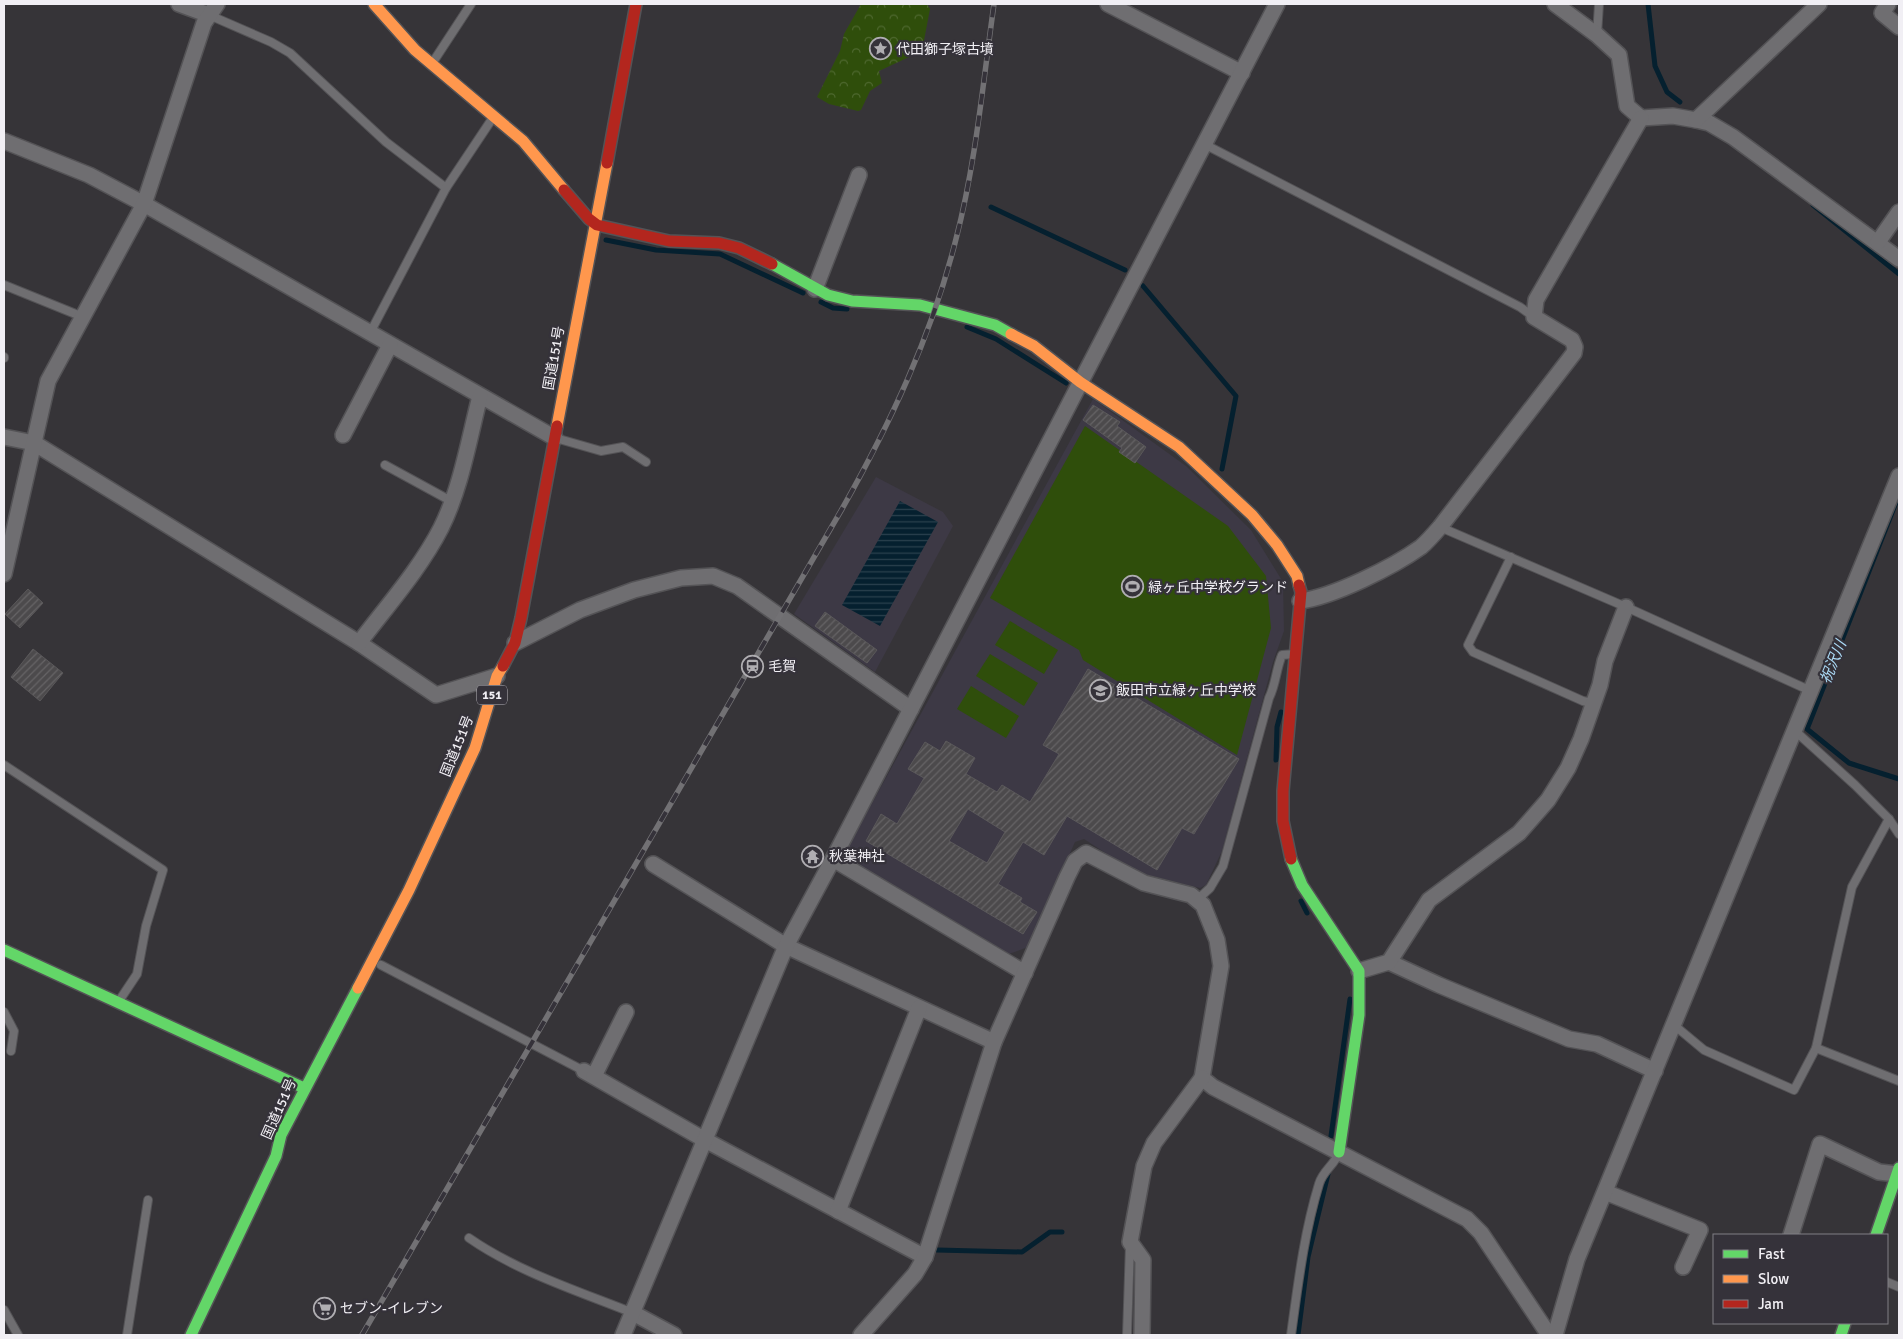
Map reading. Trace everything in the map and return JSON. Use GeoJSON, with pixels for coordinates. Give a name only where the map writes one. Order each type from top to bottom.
{"type":"FeatureCollection","features":[{"type":"Feature","properties":{"kind":"main road"},"geometry":{"type":"LineString","coordinates":[[374,4],[401,36],[495,115],[540,158],[588,219],[598,225],[669,241],[719,242],[762,258],[815,289],[852,301],[920,305],[995,325],[1034,346],[1080,382],[1179,447],[1252,515],[1277,545],[1297,576],[1300,592],[1296,654],[1287,734],[1283,821],[1290,856],[1302,885],[1359,971],[1359,1015],[1338,1156]]}},
{"type":"Feature","properties":{"kind":"main road","name":"国道151号"},"geometry":{"type":"LineString","coordinates":[[191,1335],[276,1156],[281,1135],[409,890],[476,748],[497,676],[514,643],[521,618],[574,328],[598,225],[636,4]]}},
{"type":"Feature","properties":{"kind":"main road"},"geometry":{"type":"LineString","coordinates":[[4,950],[304,1088]]}},
{"type":"Feature","properties":{"kind":"main road"},"geometry":{"type":"LineString","coordinates":[[1876,1234],[1898,1171]]}},
{"type":"Feature","properties":{"kind":"street"},"geometry":{"type":"LineString","coordinates":[[4,574],[48,381],[144,204],[204,23],[213,9],[179,4]]}},
{"type":"Feature","properties":{"kind":"street"},"geometry":{"type":"LineString","coordinates":[[1108,4],[1242,73]]}},
{"type":"Feature","properties":{"kind":"street"},"geometry":{"type":"LineString","coordinates":[[623,1335],[786,946],[1277,4]]}},
{"type":"Feature","properties":{"kind":"street"},"geometry":{"type":"LineString","coordinates":[[1555,4],[1598,35],[1619,55],[1627,106],[1641,118],[1673,116],[1709,123],[1733,137],[1899,259]]}},
{"type":"Feature","properties":{"kind":"street"},"geometry":{"type":"LineString","coordinates":[[1696,120],[1819,4]]}},
{"type":"Feature","properties":{"kind":"street"},"geometry":{"type":"LineString","coordinates":[[1880,7],[1899,27]]}},
{"type":"Feature","properties":{"kind":"street"},"geometry":{"type":"LineString","coordinates":[[1300,602],[1317,599],[1393,564],[1422,546],[1440,527],[1574,353],[1575,347],[1572,340],[1534,317],[1536,300],[1641,118]]}},
{"type":"Feature","properties":{"kind":"street"},"geometry":{"type":"LineString","coordinates":[[4,141],[89,175],[144,204],[554,438]]}},
{"type":"Feature","properties":{"kind":"street"},"geometry":{"type":"LineString","coordinates":[[815,289],[859,175]]}},
{"type":"Feature","properties":{"kind":"street"},"geometry":{"type":"LineString","coordinates":[[1878,242],[1899,212]]}},
{"type":"Feature","properties":{"kind":"street"},"geometry":{"type":"LineString","coordinates":[[343,435],[390,345]]}},
{"type":"Feature","properties":{"kind":"street"},"geometry":{"type":"LineString","coordinates":[[359,643],[422,558],[441,528],[451,501],[480,396]]}},
{"type":"Feature","properties":{"kind":"street"},"geometry":{"type":"LineString","coordinates":[[4,437],[34,444],[359,643],[436,695],[497,676]]}},
{"type":"Feature","properties":{"kind":"street"},"geometry":{"type":"LineString","coordinates":[[1555,1335],[1577,1260],[1604,1192],[1899,476]]}},
{"type":"Feature","properties":{"kind":"street"},"geometry":{"type":"LineString","coordinates":[[514,643],[580,610],[634,590],[681,578],[713,576],[737,586],[911,709]]}},
{"type":"Feature","properties":{"kind":"street"},"geometry":{"type":"LineString","coordinates":[[1359,971],[1389,962],[1429,900],[1519,833],[1548,800],[1571,760],[1600,685],[1605,661],[1616,629],[1626,607]]}},
{"type":"Feature","properties":{"kind":"street"},"geometry":{"type":"LineString","coordinates":[[862,1335],[915,1274],[925,1257],[994,1042],[1067,877],[1075,861],[1086,853],[1144,883],[1191,895],[1203,905],[1212,926],[1220,966],[1202,1078],[1154,1143],[1144,1166],[1130,1242],[1143,1260],[1142,1335]]}},
{"type":"Feature","properties":{"kind":"street"},"geometry":{"type":"LineString","coordinates":[[833,859],[1025,973]]}},
{"type":"Feature","properties":{"kind":"street"},"geometry":{"type":"LineString","coordinates":[[652,864],[786,946],[994,1042]]}},
{"type":"Feature","properties":{"kind":"street"},"geometry":{"type":"LineString","coordinates":[[1389,962],[1439,986],[1569,1039],[1597,1044],[1655,1071]]}},
{"type":"Feature","properties":{"kind":"street"},"geometry":{"type":"LineString","coordinates":[[838,1211],[919,1008]]}},
{"type":"Feature","properties":{"kind":"street"},"geometry":{"type":"LineString","coordinates":[[626,1012],[589,1073],[704,1140],[925,1257]]}},
{"type":"Feature","properties":{"kind":"street"},"geometry":{"type":"LineString","coordinates":[[1202,1078],[1213,1087],[1338,1156],[1467,1219],[1481,1233],[1549,1335]]}},
{"type":"Feature","properties":{"kind":"street"},"geometry":{"type":"LineString","coordinates":[[1791,1234],[1820,1144],[1880,1172],[1898,1171]]}},
{"type":"Feature","properties":{"kind":"street"},"geometry":{"type":"LineString","coordinates":[[1604,1192],[1700,1230],[1683,1268]]}},
{"type":"Feature","properties":{"kind":"street"},"geometry":{"type":"LineString","coordinates":[[633,1313],[674,1335]]}},
{"type":"Feature","properties":{"kind":"lane"},"geometry":{"type":"LineString","coordinates":[[433,62],[471,4]]}},
{"type":"Feature","properties":{"kind":"lane"},"geometry":{"type":"LineString","coordinates":[[1598,35],[1599,4]]}},
{"type":"Feature","properties":{"kind":"lane"},"geometry":{"type":"LineString","coordinates":[[213,9],[290,53],[386,142],[446,188]]}},
{"type":"Feature","properties":{"kind":"lane"},"geometry":{"type":"LineString","coordinates":[[370,333],[446,188],[495,115]]}},
{"type":"Feature","properties":{"kind":"lane"},"geometry":{"type":"LineString","coordinates":[[1204,144],[1461,277],[1534,317]]}},
{"type":"Feature","properties":{"kind":"lane"},"geometry":{"type":"LineString","coordinates":[[4,285],[83,317]]}},
{"type":"Feature","properties":{"kind":"lane"},"geometry":{"type":"LineString","coordinates":[[554,438],[601,452],[623,447],[646,462]]}},
{"type":"Feature","properties":{"kind":"lane"},"geometry":{"type":"LineString","coordinates":[[385,465],[451,501]]}},
{"type":"Feature","properties":{"kind":"lane"},"geometry":{"type":"LineString","coordinates":[[1440,527],[1626,607],[1811,691]]}},
{"type":"Feature","properties":{"kind":"lane"},"geometry":{"type":"LineString","coordinates":[[1510,557],[1468,645],[1473,652],[1583,701],[1592,703]]}},
{"type":"Feature","properties":{"kind":"lane"},"geometry":{"type":"LineString","coordinates":[[1197,900],[1210,888],[1223,866],[1282,655],[1296,654]]}},
{"type":"Feature","properties":{"kind":"lane"},"geometry":{"type":"LineString","coordinates":[[1794,730],[1889,819],[1899,834]]}},
{"type":"Feature","properties":{"kind":"lane"},"geometry":{"type":"LineString","coordinates":[[4,765],[163,870],[146,926],[137,974],[119,1002]]}},
{"type":"Feature","properties":{"kind":"lane"},"geometry":{"type":"LineString","coordinates":[[1674,1025],[1704,1050],[1794,1090],[1816,1048],[1852,887],[1889,819]]}},
{"type":"Feature","properties":{"kind":"lane"},"geometry":{"type":"LineString","coordinates":[[381,966],[589,1073]]}},
{"type":"Feature","properties":{"kind":"lane"},"geometry":{"type":"LineString","coordinates":[[4,1012],[14,1031],[11,1051]]}},
{"type":"Feature","properties":{"kind":"lane"},"geometry":{"type":"LineString","coordinates":[[1816,1048],[1899,1081]]}},
{"type":"Feature","properties":{"kind":"lane"},"geometry":{"type":"LineString","coordinates":[[1291,1335],[1311,1209],[1323,1173],[1338,1156]]}},
{"type":"Feature","properties":{"kind":"lane"},"geometry":{"type":"LineString","coordinates":[[127,1335],[148,1200]]}},
{"type":"Feature","properties":{"kind":"lane"},"geometry":{"type":"LineString","coordinates":[[469,1238],[489,1252],[526,1269],[633,1313]]}},
{"type":"Feature","properties":{"kind":"lane"},"geometry":{"type":"LineString","coordinates":[[1127,1335],[1130,1242]]}},
{"type":"Feature","properties":{"kind":"lane"},"geometry":{"type":"LineString","coordinates":[[4,1310],[18,1335]]}},
{"type":"Feature","properties":{"kind":"shaded area","name":"飯田市立緑ヶ丘中学校"},"geometry":{"type":"Polygon","coordinates":[[[1093,399],[1186,466],[1251,530],[1283,582],[1284,631],[1273,662],[1222,851],[1206,885],[1200,888],[1144,874],[1119,862],[1084,839],[1075,842],[1028,947],[1009,954],[853,862],[847,849],[1093,399]]]}},
{"type":"Feature","properties":{"kind":"shaded area"},"geometry":{"type":"Polygon","coordinates":[[[876,477],[943,512],[953,526],[875,672],[794,614],[876,477]]]}},
{"type":"Feature","properties":{"kind":"green space"},"geometry":{"type":"Polygon","coordinates":[[[861,4],[927,4],[930,9],[922,51],[879,71],[882,83],[870,91],[861,110],[858,111],[829,104],[817,97],[840,51],[844,34],[861,4]]]}},
{"type":"Feature","properties":{"kind":"green space","name":"緑ヶ丘中学校グランド"},"geometry":{"type":"Polygon","coordinates":[[[1085,426],[1228,526],[1266,576],[1271,628],[1237,755],[1083,660],[1079,650],[990,598],[1085,426]]]}},
{"type":"Feature","properties":{"kind":"green space"},"geometry":{"type":"Polygon","coordinates":[[[1010,621],[1058,650],[1044,674],[995,645],[1010,621]]]}},
{"type":"Feature","properties":{"kind":"green space"},"geometry":{"type":"Polygon","coordinates":[[[990,654],[1038,683],[1024,706],[976,676],[990,654]]]}},
{"type":"Feature","properties":{"kind":"green space"},"geometry":{"type":"Polygon","coordinates":[[[971,686],[1019,716],[1006,738],[957,709],[971,686]]]}},
{"type":"Feature","properties":{"kind":"water"},"geometry":{"type":"Polygon","coordinates":[[[900,501],[938,522],[880,626],[842,605],[900,501]]]}},
{"type":"Feature","properties":{"kind":"building"},"geometry":{"type":"Polygon","coordinates":[[[1093,405],[1120,422],[1117,426],[1146,447],[1135,463],[1119,452],[1122,448],[1083,420],[1093,405]]]}},
{"type":"Feature","properties":{"kind":"building"},"geometry":{"type":"Polygon","coordinates":[[[28,589],[43,603],[20,628],[5,614],[28,589]]]}},
{"type":"Feature","properties":{"kind":"building"},"geometry":{"type":"Polygon","coordinates":[[[825,612],[877,650],[867,663],[815,626],[825,612]]]}},
{"type":"Feature","properties":{"kind":"building"},"geometry":{"type":"Polygon","coordinates":[[[33,649],[63,673],[40,701],[11,677],[33,649]]]}},
{"type":"Feature","properties":{"kind":"building"},"geometry":{"type":"Polygon","coordinates":[[[1088,669],[1239,759],[1194,834],[1182,828],[1157,870],[1067,816],[1044,855],[1023,842],[998,884],[1022,898],[1020,902],[1037,912],[1023,934],[866,841],[881,814],[897,824],[924,778],[908,769],[925,742],[940,751],[946,741],[975,758],[966,774],[997,792],[1002,785],[1030,802],[1059,754],[1043,745],[1088,669]],[[968,809],[949,841],[987,863],[1005,832],[968,809]]]}},
{"type":"Feature","properties":{"kind":"waterway"},"geometry":{"type":"LineString","coordinates":[[1648,4],[1655,66],[1667,92],[1680,102]]}},
{"type":"Feature","properties":{"kind":"waterway"},"geometry":{"type":"LineString","coordinates":[[1813,205],[1899,274]]}},
{"type":"Feature","properties":{"kind":"waterway"},"geometry":{"type":"LineString","coordinates":[[991,207],[1125,270]]}},
{"type":"Feature","properties":{"kind":"waterway"},"geometry":{"type":"LineString","coordinates":[[606,240],[656,250],[720,254],[803,293]]}},
{"type":"Feature","properties":{"kind":"waterway"},"geometry":{"type":"LineString","coordinates":[[1143,286],[1236,396],[1222,469]]}},
{"type":"Feature","properties":{"kind":"waterway"},"geometry":{"type":"LineString","coordinates":[[821,302],[833,308],[847,309]]}},
{"type":"Feature","properties":{"kind":"waterway"},"geometry":{"type":"LineString","coordinates":[[967,327],[996,339],[1066,383]]}},
{"type":"Feature","properties":{"kind":"waterway","name":"祝沢川"},"geometry":{"type":"LineString","coordinates":[[1899,495],[1807,729],[1849,763],[1899,779]]}},
{"type":"Feature","properties":{"kind":"waterway"},"geometry":{"type":"LineString","coordinates":[[1276,760],[1277,727],[1281,712]]}},
{"type":"Feature","properties":{"kind":"waterway"},"geometry":{"type":"LineString","coordinates":[[1301,901],[1307,913]]}},
{"type":"Feature","properties":{"kind":"waterway"},"geometry":{"type":"LineString","coordinates":[[1331,1136],[1350,999]]}},
{"type":"Feature","properties":{"kind":"waterway"},"geometry":{"type":"LineString","coordinates":[[1298,1335],[1308,1257],[1329,1170]]}},
{"type":"Feature","properties":{"kind":"waterway"},"geometry":{"type":"LineString","coordinates":[[937,1250],[1022,1252],[1050,1232],[1062,1232]]}},
{"type":"Feature","properties":{"kind":"railway"},"geometry":{"type":"LineString","coordinates":[[362,1335],[842,509],[893,412],[935,310],[956,239],[974,151],[994,4]]}},
{"type":"Feature","properties":{"kind":"traffic: fast"},"geometry":{"type":"LineString","coordinates":[[772,264],[828,295],[852,301],[920,305],[995,325],[1011,334]]}},
{"type":"Feature","properties":{"kind":"traffic: fast"},"geometry":{"type":"LineString","coordinates":[[1291,859],[1302,885],[1359,971],[1359,1015],[1339,1152]]}},
{"type":"Feature","properties":{"kind":"traffic: fast"},"geometry":{"type":"LineString","coordinates":[[4,950],[304,1088]]}},
{"type":"Feature","properties":{"kind":"traffic: fast"},"geometry":{"type":"LineString","coordinates":[[191,1335],[276,1156],[281,1135],[358,988]]}},
{"type":"Feature","properties":{"kind":"traffic: fast"},"geometry":{"type":"LineString","coordinates":[[1876,1234],[1899,1168]]}},
{"type":"Feature","properties":{"kind":"traffic: fast"},"geometry":{"type":"LineString","coordinates":[[1841,1335],[1845,1324]]}},
{"type":"Feature","properties":{"kind":"traffic: slow"},"geometry":{"type":"LineString","coordinates":[[374,4],[415,50],[523,141],[564,190]]}},
{"type":"Feature","properties":{"kind":"traffic: slow"},"geometry":{"type":"LineString","coordinates":[[557,426],[607,163]]}},
{"type":"Feature","properties":{"kind":"traffic: slow"},"geometry":{"type":"LineString","coordinates":[[1011,334],[1034,346],[1080,382],[1179,447],[1252,515],[1277,545],[1297,576],[1299,585]]}},
{"type":"Feature","properties":{"kind":"traffic: slow"},"geometry":{"type":"LineString","coordinates":[[358,988],[409,890],[475,748],[497,676],[503,666]]}},
{"type":"Feature","properties":{"kind":"traffic: jam"},"geometry":{"type":"LineString","coordinates":[[607,163],[636,4]]}},
{"type":"Feature","properties":{"kind":"traffic: jam"},"geometry":{"type":"LineString","coordinates":[[564,190],[589,219],[597,225],[669,241],[719,243],[739,248],[772,264]]}},
{"type":"Feature","properties":{"kind":"traffic: jam"},"geometry":{"type":"LineString","coordinates":[[503,666],[515,643],[521,618],[557,426]]}},
{"type":"Feature","properties":{"kind":"traffic: jam"},"geometry":{"type":"LineString","coordinates":[[1291,859],[1283,821],[1283,791],[1301,592],[1299,585]]}},
{"type":"Feature","properties":{"kind":"place","name":"代田獅子塚古墳"},"geometry":{"type":"Point","coordinates":[880,49]}},
{"type":"Feature","properties":{"kind":"place","name":"緑ヶ丘中学校グランド"},"geometry":{"type":"Point","coordinates":[1132,587]}},
{"type":"Feature","properties":{"kind":"place","name":"毛賀"},"geometry":{"type":"Point","coordinates":[752,666]}},
{"type":"Feature","properties":{"kind":"place","name":"飯田市立緑ヶ丘中学校"},"geometry":{"type":"Point","coordinates":[1100,690]}},
{"type":"Feature","properties":{"kind":"place","name":"秋葉神社"},"geometry":{"type":"Point","coordinates":[813,856]}},
{"type":"Feature","properties":{"kind":"place","name":"セブン-イレブン"},"geometry":{"type":"Point","coordinates":[324,1308]}}]}
